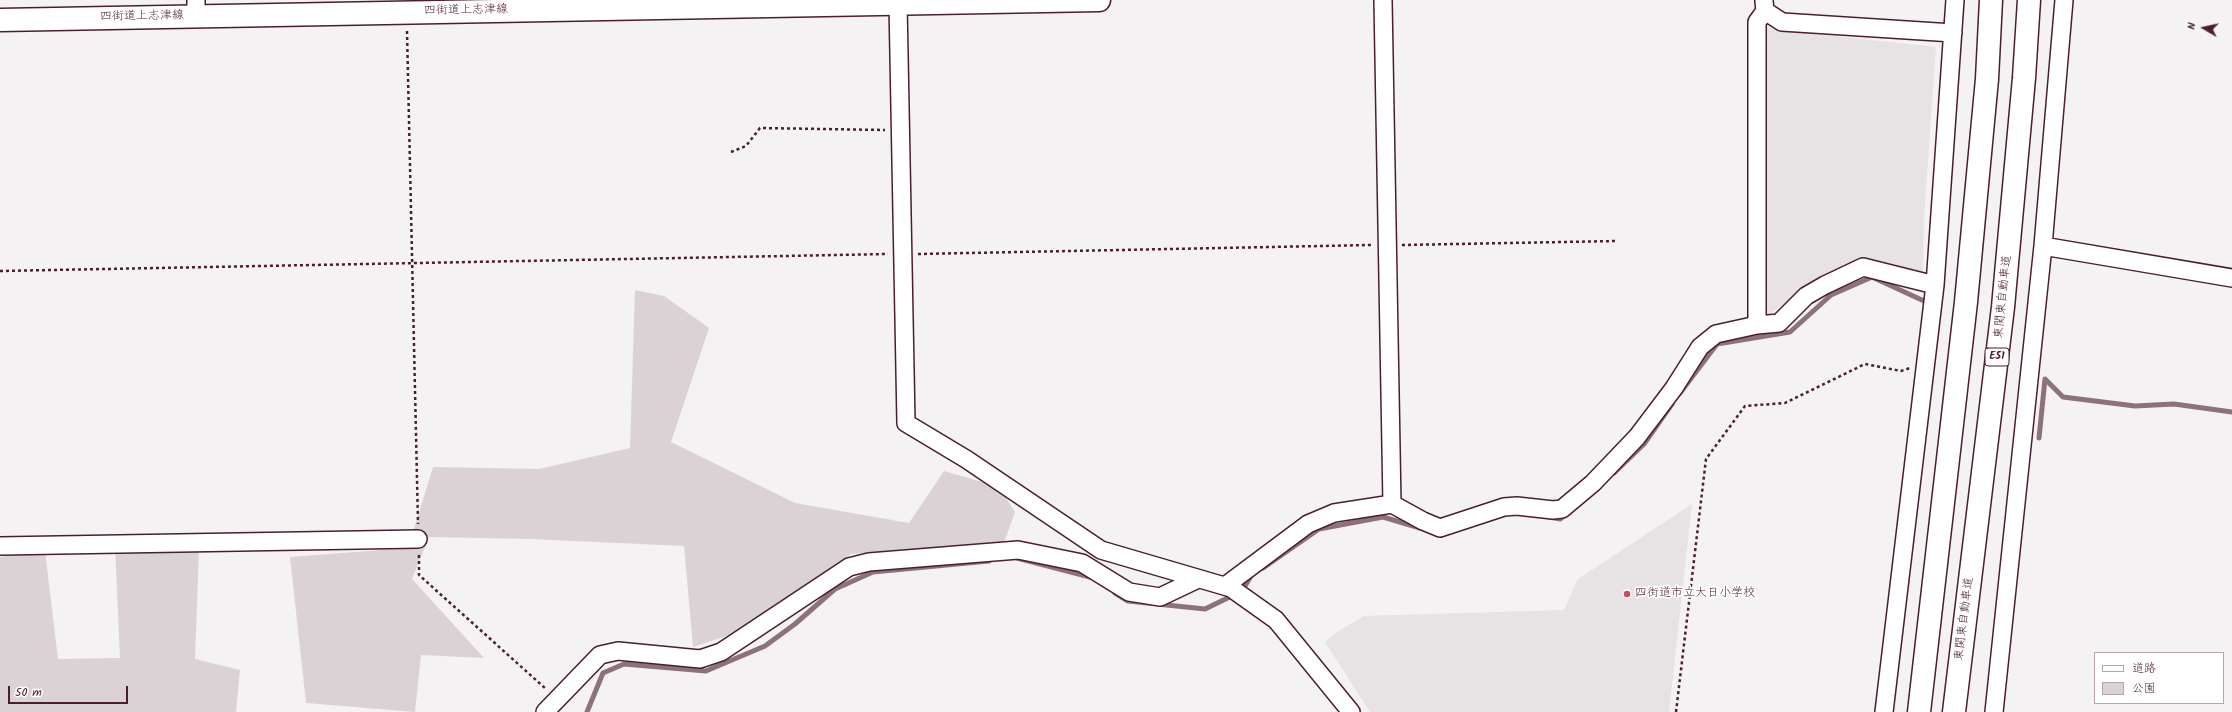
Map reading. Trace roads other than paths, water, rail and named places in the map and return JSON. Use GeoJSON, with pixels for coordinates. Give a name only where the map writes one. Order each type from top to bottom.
{"type":"FeatureCollection","features":[{"type":"Feature","properties":{"kind":"main road","name":"四街道上志津線"},"geometry":{"type":"LineString","coordinates":[[0,20],[196,8],[406,12],[628,4],[898,4],[1099,0]]}},
{"type":"Feature","properties":{"kind":"main road"},"geometry":{"type":"LineString","coordinates":[[1919,712],[1967,295],[1987,79],[1991,0]]}},
{"type":"Feature","properties":{"kind":"main road","name":"東関東自動車道"},"geometry":{"type":"LineString","coordinates":[[1954,712],[2003,307],[2024,78],[2029,0]]}},
{"type":"Feature","properties":{"kind":"street"},"geometry":{"type":"LineString","coordinates":[[1383,0],[1386,245],[1392,504]]}},
{"type":"Feature","properties":{"kind":"street"},"geometry":{"type":"LineString","coordinates":[[1884,712],[1935,285],[1955,0]]}},
{"type":"Feature","properties":{"kind":"street"},"geometry":{"type":"LineString","coordinates":[[1994,712],[2042,246],[2064,0]]}},
{"type":"Feature","properties":{"kind":"street"},"geometry":{"type":"LineString","coordinates":[[898,4],[906,423],[966,459],[1101,550],[1228,587],[1276,620],[1351,712]]}},
{"type":"Feature","properties":{"kind":"street"},"geometry":{"type":"LineString","coordinates":[[1757,325],[1757,22],[1765,6],[1782,22],[1953,33]]}},
{"type":"Feature","properties":{"kind":"street"},"geometry":{"type":"LineString","coordinates":[[2042,246],[2232,278]]}},
{"type":"Feature","properties":{"kind":"street"},"geometry":{"type":"LineString","coordinates":[[1228,587],[1308,524],[1334,513],[1392,504],[1423,521],[1440,528],[1504,507],[1562,509],[1593,483],[1637,437],[1674,388],[1700,348],[1716,334],[1757,325],[1779,323],[1806,296],[1863,267],[1935,285]]}},
{"type":"Feature","properties":{"kind":"street"},"geometry":{"type":"LineString","coordinates":[[0,546],[418,539]]}},
{"type":"Feature","properties":{"kind":"street"},"geometry":{"type":"LineString","coordinates":[[545,712],[600,655],[618,651],[700,659],[721,652],[849,566],[869,562],[1018,550],[1082,563],[1129,592],[1160,597],[1198,579]]}},
{"type":"Feature","properties":{"kind":"waterway"},"geometry":{"type":"LineString","coordinates":[[1680,393],[1717,344],[1790,332],[1831,295],[1872,277],[1924,301]]}},
{"type":"Feature","properties":{"kind":"waterway"},"geometry":{"type":"LineString","coordinates":[[2039,438],[2045,379],[2063,397],[2135,406],[2174,404],[2232,412]]}},
{"type":"Feature","properties":{"kind":"waterway"},"geometry":{"type":"LineString","coordinates":[[1614,473],[1644,444],[1672,404]]}},
{"type":"Feature","properties":{"kind":"waterway"},"geometry":{"type":"LineString","coordinates":[[1549,517],[1560,519],[1566,514]]}},
{"type":"Feature","properties":{"kind":"waterway"},"geometry":{"type":"LineString","coordinates":[[1263,568],[1319,529],[1383,517],[1420,528]]}},
{"type":"Feature","properties":{"kind":"waterway"},"geometry":{"type":"LineString","coordinates":[[1017,558],[1090,577]]}},
{"type":"Feature","properties":{"kind":"waterway"},"geometry":{"type":"LineString","coordinates":[[587,712],[603,673],[624,664],[706,671],[765,646],[795,624],[835,589],[873,572],[989,561]]}},
{"type":"Feature","properties":{"kind":"waterway"},"geometry":{"type":"LineString","coordinates":[[1115,593],[1128,601],[1205,609],[1242,591],[1251,576]]}},
{"type":"Feature","properties":{"kind":"place","name":"四街道市立大日小学校"},"geometry":{"type":"Point","coordinates":[1627,594]}}]}
